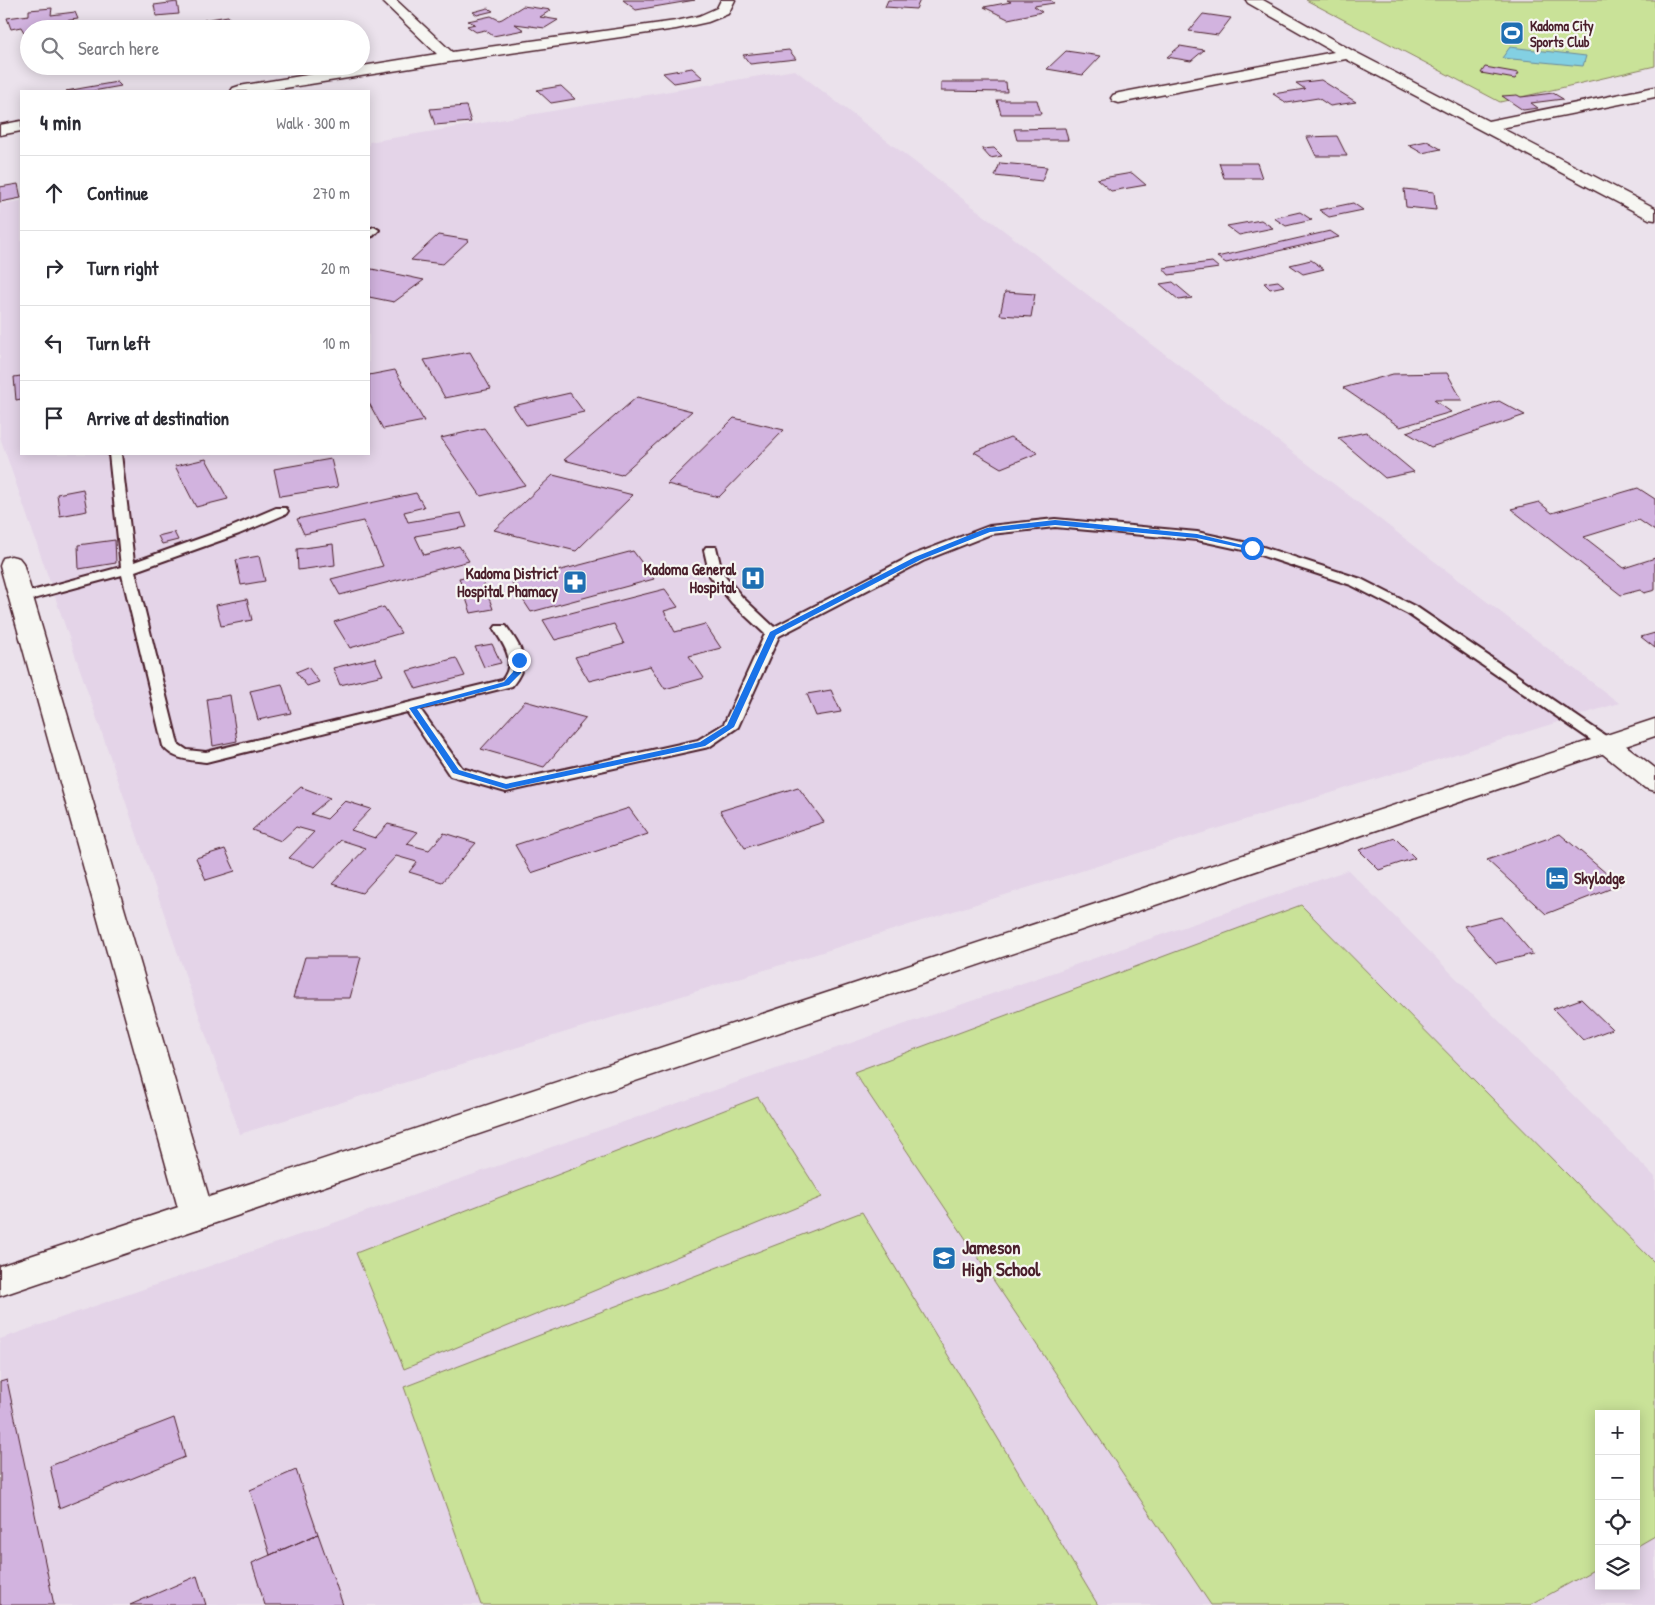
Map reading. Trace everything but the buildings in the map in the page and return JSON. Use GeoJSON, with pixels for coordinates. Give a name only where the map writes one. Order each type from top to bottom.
{"type":"FeatureCollection","features":[{"type":"Feature","properties":{"kind":"street"},"geometry":{"type":"LineString","coordinates":[[388,0],[449,57]]}},
{"type":"Feature","properties":{"kind":"street"},"geometry":{"type":"LineString","coordinates":[[370,70],[676,25],[703,19],[723,11],[728,0]]}},
{"type":"Feature","properties":{"kind":"street"},"geometry":{"type":"LineString","coordinates":[[1253,0],[1348,54],[1655,215]]}},
{"type":"Feature","properties":{"kind":"street"},"geometry":{"type":"LineString","coordinates":[[1119,98],[1348,54]]}},
{"type":"Feature","properties":{"kind":"street"},"geometry":{"type":"LineString","coordinates":[[244,90],[337,75]]}},
{"type":"Feature","properties":{"kind":"street"},"geometry":{"type":"LineString","coordinates":[[1486,126],[1655,92]]}},
{"type":"Feature","properties":{"kind":"street"},"geometry":{"type":"LineString","coordinates":[[0,130],[20,126]]}},
{"type":"Feature","properties":{"kind":"street"},"geometry":{"type":"LineString","coordinates":[[12,563],[197,1215]]}},
{"type":"Feature","properties":{"kind":"street"},"geometry":{"type":"LineString","coordinates":[[0,1281],[1655,727]]}},
{"type":"Feature","properties":{"kind":"street"},"geometry":{"type":"LineString","coordinates":[[1607,744],[1655,782]]}},
{"type":"Feature","properties":{"kind":"lane"},"geometry":{"type":"LineString","coordinates":[[115,455],[128,569],[171,746],[183,754],[206,757],[412,708],[507,683],[517,673],[519,660],[501,629]]}},
{"type":"Feature","properties":{"kind":"lane"},"geometry":{"type":"LineString","coordinates":[[22,598],[128,569],[234,531],[281,511]]}},
{"type":"Feature","properties":{"kind":"lane"},"geometry":{"type":"LineString","coordinates":[[412,708],[456,772],[506,787],[702,744],[730,727],[773,633],[918,558],[989,530],[1055,522],[1197,536],[1252,548],[1356,582],[1413,610],[1607,744]]}},
{"type":"Feature","properties":{"kind":"lane"},"geometry":{"type":"LineString","coordinates":[[711,550],[715,573],[738,600],[773,633]]}},
{"type":"Feature","properties":{"kind":"shaded area","name":"Kadoma General Hospital"},"geometry":{"type":"Polygon","coordinates":[[[795,70],[1619,703],[240,1134],[0,437],[0,204],[20,201],[20,455],[370,455],[370,142],[795,70]]]}},
{"type":"Feature","properties":{"kind":"shaded area","name":"Jameson High School"},"geometry":{"type":"Polygon","coordinates":[[[1348,870],[1655,1177],[1655,1605],[0,1605],[0,1339],[1348,870]]]}},
{"type":"Feature","properties":{"kind":"green space","name":"Kadoma City Sports Club"},"geometry":{"type":"Polygon","coordinates":[[[1306,0],[1655,0],[1655,66],[1500,102],[1306,0]]]}},
{"type":"Feature","properties":{"kind":"green space"},"geometry":{"type":"Polygon","coordinates":[[[1301,905],[1655,1263],[1655,1536],[1640,1545],[1640,1410],[1595,1410],[1595,1569],[1530,1605],[1211,1605],[854,1072],[1301,905]]]}},
{"type":"Feature","properties":{"kind":"green space"},"geometry":{"type":"Polygon","coordinates":[[[758,1097],[822,1197],[404,1369],[356,1253],[758,1097]]]}},
{"type":"Feature","properties":{"kind":"green space"},"geometry":{"type":"Polygon","coordinates":[[[862,1212],[1098,1605],[481,1605],[404,1387],[862,1212]]]}},
{"type":"Feature","properties":{"kind":"water"},"geometry":{"type":"Polygon","coordinates":[[[1510,47],[1586,56],[1583,66],[1502,58],[1510,47]]]}},
{"type":"Feature","properties":{"kind":"place","name":"Kadoma City Sports Club"},"geometry":{"type":"Point","coordinates":[1512,33]}},
{"type":"Feature","properties":{"kind":"place","name":"Kadoma General Hospital"},"geometry":{"type":"Point","coordinates":[753,578]}},
{"type":"Feature","properties":{"kind":"place","name":"Kadoma District Hospital Phamacy"},"geometry":{"type":"Point","coordinates":[575,582]}},
{"type":"Feature","properties":{"kind":"place","name":"Skylodge"},"geometry":{"type":"Point","coordinates":[1557,878]}},
{"type":"Feature","properties":{"kind":"place","name":"Jameson High School"},"geometry":{"type":"Point","coordinates":[944,1258]}},
{"type":"Feature","properties":{"kind":"route"},"geometry":{"type":"LineString","coordinates":[[519,660],[517,673],[507,683],[412,708],[456,772],[506,787],[702,744],[730,727],[773,633],[918,558],[989,530],[1055,522],[1197,536],[1252,548]]}}]}
